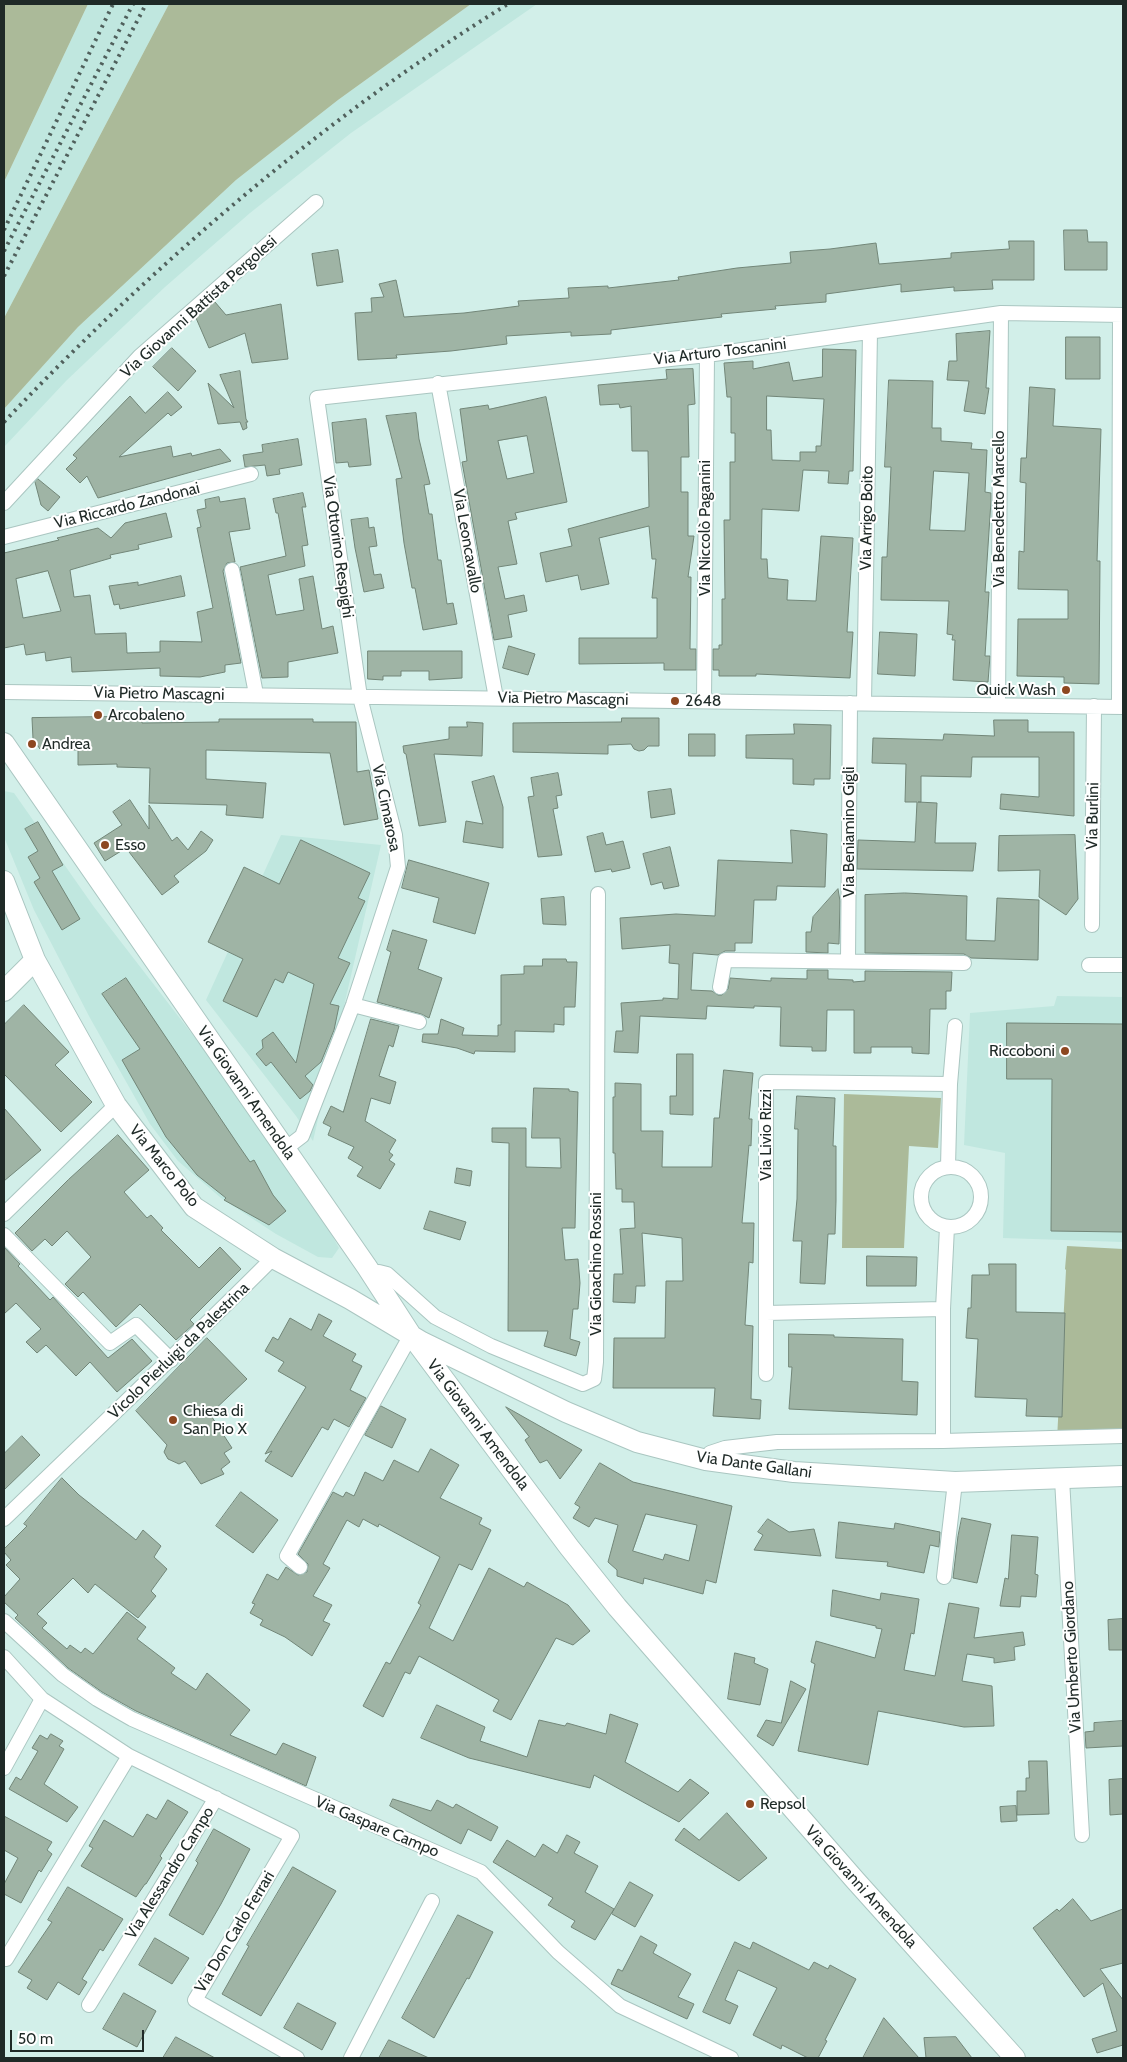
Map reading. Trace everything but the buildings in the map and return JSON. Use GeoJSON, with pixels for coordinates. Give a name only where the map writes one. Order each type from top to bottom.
{"type":"FeatureCollection","features":[{"type":"Feature","properties":{"kind":"main road","name":"Via Giovanni Amendola"},"geometry":{"type":"LineString","coordinates":[[4,744],[373,1276],[411,1335],[558,1532],[617,1607],[855,1880],[1015,2058]]}},
{"type":"Feature","properties":{"kind":"main road","name":"Via Marco Polo"},"geometry":{"type":"LineString","coordinates":[[4,881],[35,960],[116,1105],[194,1206],[273,1258],[350,1299],[411,1335]]}},
{"type":"Feature","properties":{"kind":"main road"},"geometry":{"type":"LineString","coordinates":[[4,991],[35,960]]}},
{"type":"Feature","properties":{"kind":"main road","name":"Via Dante Gallani"},"geometry":{"type":"LineString","coordinates":[[411,1335],[566,1412],[637,1442],[706,1460],[794,1472],[954,1482],[1123,1476]]}},
{"type":"Feature","properties":{"kind":"street","name":"Via Giovanni Battista Pergolesi"},"geometry":{"type":"LineString","coordinates":[[4,503],[140,356],[316,202]]}},
{"type":"Feature","properties":{"kind":"street","name":"Via Arturo Toscanini"},"geometry":{"type":"LineString","coordinates":[[317,398],[438,383],[707,355],[1001,313],[1122,315]]}},
{"type":"Feature","properties":{"kind":"street","name":"Via Benedetto Marcello"},"geometry":{"type":"LineString","coordinates":[[998,705],[1001,313]]}},
{"type":"Feature","properties":{"kind":"street"},"geometry":{"type":"LineString","coordinates":[[1121,707],[1122,315]]}},
{"type":"Feature","properties":{"kind":"street","name":"Via Arrigo Boito"},"geometry":{"type":"LineString","coordinates":[[857,703],[870,332]]}},
{"type":"Feature","properties":{"kind":"street","name":"Via Niccolò Paganini"},"geometry":{"type":"LineString","coordinates":[[704,701],[707,355]]}},
{"type":"Feature","properties":{"kind":"street","name":"Via Leoncavallo"},"geometry":{"type":"LineString","coordinates":[[438,383],[496,698]]}},
{"type":"Feature","properties":{"kind":"street","name":"Via Ottorino Respighi"},"geometry":{"type":"LineString","coordinates":[[317,398],[360,697]]}},
{"type":"Feature","properties":{"kind":"street","name":"Via Riccardo Zandonai"},"geometry":{"type":"LineString","coordinates":[[4,537],[251,474]]}},
{"type":"Feature","properties":{"kind":"street"},"geometry":{"type":"LineString","coordinates":[[232,570],[256,694]]}},
{"type":"Feature","properties":{"kind":"street","name":"Via Pietro Mascagni"},"geometry":{"type":"LineString","coordinates":[[4,692],[1121,707]]}},
{"type":"Feature","properties":{"kind":"street","name":"Via Cimarosa"},"geometry":{"type":"LineString","coordinates":[[285,1149],[302,1136],[353,1005],[398,867],[395,835],[360,697]]}},
{"type":"Feature","properties":{"kind":"street","name":"Via Beniamino Gigli"},"geometry":{"type":"LineString","coordinates":[[848,961],[857,703]]}},
{"type":"Feature","properties":{"kind":"street","name":"Via Burlini"},"geometry":{"type":"LineString","coordinates":[[1092,925],[1094,706]]}},
{"type":"Feature","properties":{"kind":"street","name":"Via Gioachino Rossini"},"geometry":{"type":"LineString","coordinates":[[373,1276],[379,1272],[387,1274],[435,1317],[492,1346],[583,1384],[594,1379],[596,1362],[598,894]]}},
{"type":"Feature","properties":{"kind":"street"},"geometry":{"type":"LineString","coordinates":[[720,987],[725,960],[964,963]]}},
{"type":"Feature","properties":{"kind":"street"},"geometry":{"type":"LineString","coordinates":[[1089,965],[1123,965]]}},
{"type":"Feature","properties":{"kind":"street"},"geometry":{"type":"LineString","coordinates":[[353,1005],[419,1022]]}},
{"type":"Feature","properties":{"kind":"street"},"geometry":{"type":"LineString","coordinates":[[948,1167],[950,1084],[954,1026]]}},
{"type":"Feature","properties":{"kind":"street","name":"Via Livio Rizzi"},"geometry":{"type":"LineString","coordinates":[[766,1374],[766,1082],[950,1084]]}},
{"type":"Feature","properties":{"kind":"street"},"geometry":{"type":"LineString","coordinates":[[4,1214],[116,1105]]}},
{"type":"Feature","properties":{"kind":"street"},"geometry":{"type":"LineString","coordinates":[[948,1167],[958,1168],[972,1175],[980,1188],[982,1198],[977,1212],[967,1223],[957,1227],[947,1227],[937,1224],[924,1211],[921,1192],[930,1175],[948,1167]]}},
{"type":"Feature","properties":{"kind":"street"},"geometry":{"type":"LineString","coordinates":[[943,1441],[943,1310],[947,1227]]}},
{"type":"Feature","properties":{"kind":"street"},"geometry":{"type":"LineString","coordinates":[[4,1236],[110,1342],[136,1325],[171,1360]]}},
{"type":"Feature","properties":{"kind":"street","name":"Vicolo Pierluigi da Palestrina"},"geometry":{"type":"LineString","coordinates":[[4,1519],[81,1443],[171,1360],[273,1258]]}},
{"type":"Feature","properties":{"kind":"street"},"geometry":{"type":"LineString","coordinates":[[766,1313],[943,1310]]}},
{"type":"Feature","properties":{"kind":"street"},"geometry":{"type":"LineString","coordinates":[[300,1567],[287,1556],[411,1335]]}},
{"type":"Feature","properties":{"kind":"street"},"geometry":{"type":"LineString","coordinates":[[706,1460],[710,1453],[725,1448],[777,1442],[943,1441],[1123,1436]]}},
{"type":"Feature","properties":{"kind":"street","name":"Via Umberto Giordano"},"geometry":{"type":"LineString","coordinates":[[1062,1479],[1082,1835]]}},
{"type":"Feature","properties":{"kind":"street"},"geometry":{"type":"LineString","coordinates":[[944,1577],[954,1482]]}},
{"type":"Feature","properties":{"kind":"street","name":"Via Gaspare Campo"},"geometry":{"type":"LineString","coordinates":[[4,1621],[63,1675],[132,1719],[481,1872],[558,1952],[620,2006],[731,2058]]}},
{"type":"Feature","properties":{"kind":"street","name":"Via Alessandro Campo"},"geometry":{"type":"LineString","coordinates":[[4,1658],[42,1699],[129,1756],[216,1798],[89,2006]]}},
{"type":"Feature","properties":{"kind":"street"},"geometry":{"type":"LineString","coordinates":[[4,1768],[42,1699]]}},
{"type":"Feature","properties":{"kind":"street"},"geometry":{"type":"LineString","coordinates":[[6,1959],[129,1756]]}},
{"type":"Feature","properties":{"kind":"street","name":"Via Don Carlo Ferrari"},"geometry":{"type":"LineString","coordinates":[[216,1798],[292,1836],[195,2000],[297,2058]]}},
{"type":"Feature","properties":{"kind":"street"},"geometry":{"type":"LineString","coordinates":[[351,2058],[432,1901]]}},
{"type":"Feature","properties":{"kind":"shaded area"},"geometry":{"type":"Polygon","coordinates":[[[4,4],[88,4],[4,182],[4,4]]]}},
{"type":"Feature","properties":{"kind":"shaded area"},"geometry":{"type":"Polygon","coordinates":[[[88,4],[169,4],[4,318],[4,182],[88,4]]]}},
{"type":"Feature","properties":{"kind":"shaded area"},"geometry":{"type":"Polygon","coordinates":[[[169,4],[471,4],[338,100],[236,180],[78,327],[4,409],[4,318],[169,4]]]}},
{"type":"Feature","properties":{"kind":"shaded area"},"geometry":{"type":"Polygon","coordinates":[[[471,4],[537,4],[351,133],[250,213],[165,287],[67,380],[4,447],[4,409],[78,327],[236,180],[338,100],[471,4]]]}},
{"type":"Feature","properties":{"kind":"shaded area"},"geometry":{"type":"Polygon","coordinates":[[[4,791],[14,793],[94,907],[270,1135],[303,1183],[339,1248],[332,1258],[318,1257],[276,1234],[221,1198],[178,1161],[150,1124],[90,1018],[34,910],[4,837],[4,791]]]}},
{"type":"Feature","properties":{"kind":"shaded area"},"geometry":{"type":"Polygon","coordinates":[[[281,835],[381,845],[313,1141],[296,1116],[206,1000],[281,835]]]}},
{"type":"Feature","properties":{"kind":"shaded area"},"geometry":{"type":"Polygon","coordinates":[[[1057,996],[1123,997],[1123,1242],[1003,1238],[1005,1153],[964,1145],[970,1013],[1054,1006],[1057,996]]]}},
{"type":"Feature","properties":{"kind":"shaded area"},"geometry":{"type":"Polygon","coordinates":[[[844,1094],[941,1098],[938,1148],[909,1146],[904,1248],[842,1248],[844,1094]]]}},
{"type":"Feature","properties":{"kind":"shaded area"},"geometry":{"type":"Polygon","coordinates":[[[1067,1246],[1123,1249],[1123,1437],[1057,1439],[1067,1246]]]}},
{"type":"Feature","properties":{"kind":"railway"},"geometry":{"type":"LineString","coordinates":[[4,230],[113,4]]}},
{"type":"Feature","properties":{"kind":"railway"},"geometry":{"type":"LineString","coordinates":[[4,251],[133,4]]}},
{"type":"Feature","properties":{"kind":"railway"},"geometry":{"type":"LineString","coordinates":[[4,276],[146,4]]}},
{"type":"Feature","properties":{"kind":"railway"},"geometry":{"type":"LineString","coordinates":[[4,422],[120,306],[242,197],[306,145],[372,96],[439,48],[508,4]]}},
{"type":"Feature","properties":{"kind":"place","name":"Quick Wash"},"geometry":{"type":"Point","coordinates":[1066,690]}},
{"type":"Feature","properties":{"kind":"place","name":"2648"},"geometry":{"type":"Point","coordinates":[675,701]}},
{"type":"Feature","properties":{"kind":"place","name":"Arcobaleno"},"geometry":{"type":"Point","coordinates":[98,715]}},
{"type":"Feature","properties":{"kind":"place","name":"Andrea"},"geometry":{"type":"Point","coordinates":[32,744]}},
{"type":"Feature","properties":{"kind":"place","name":"Esso"},"geometry":{"type":"Point","coordinates":[105,845]}},
{"type":"Feature","properties":{"kind":"place","name":"Riccoboni"},"geometry":{"type":"Point","coordinates":[1065,1051]}},
{"type":"Feature","properties":{"kind":"place","name":"Chiesa di San Pio X"},"geometry":{"type":"Point","coordinates":[173,1420]}},
{"type":"Feature","properties":{"kind":"place","name":"Repsol"},"geometry":{"type":"Point","coordinates":[750,1804]}}]}
